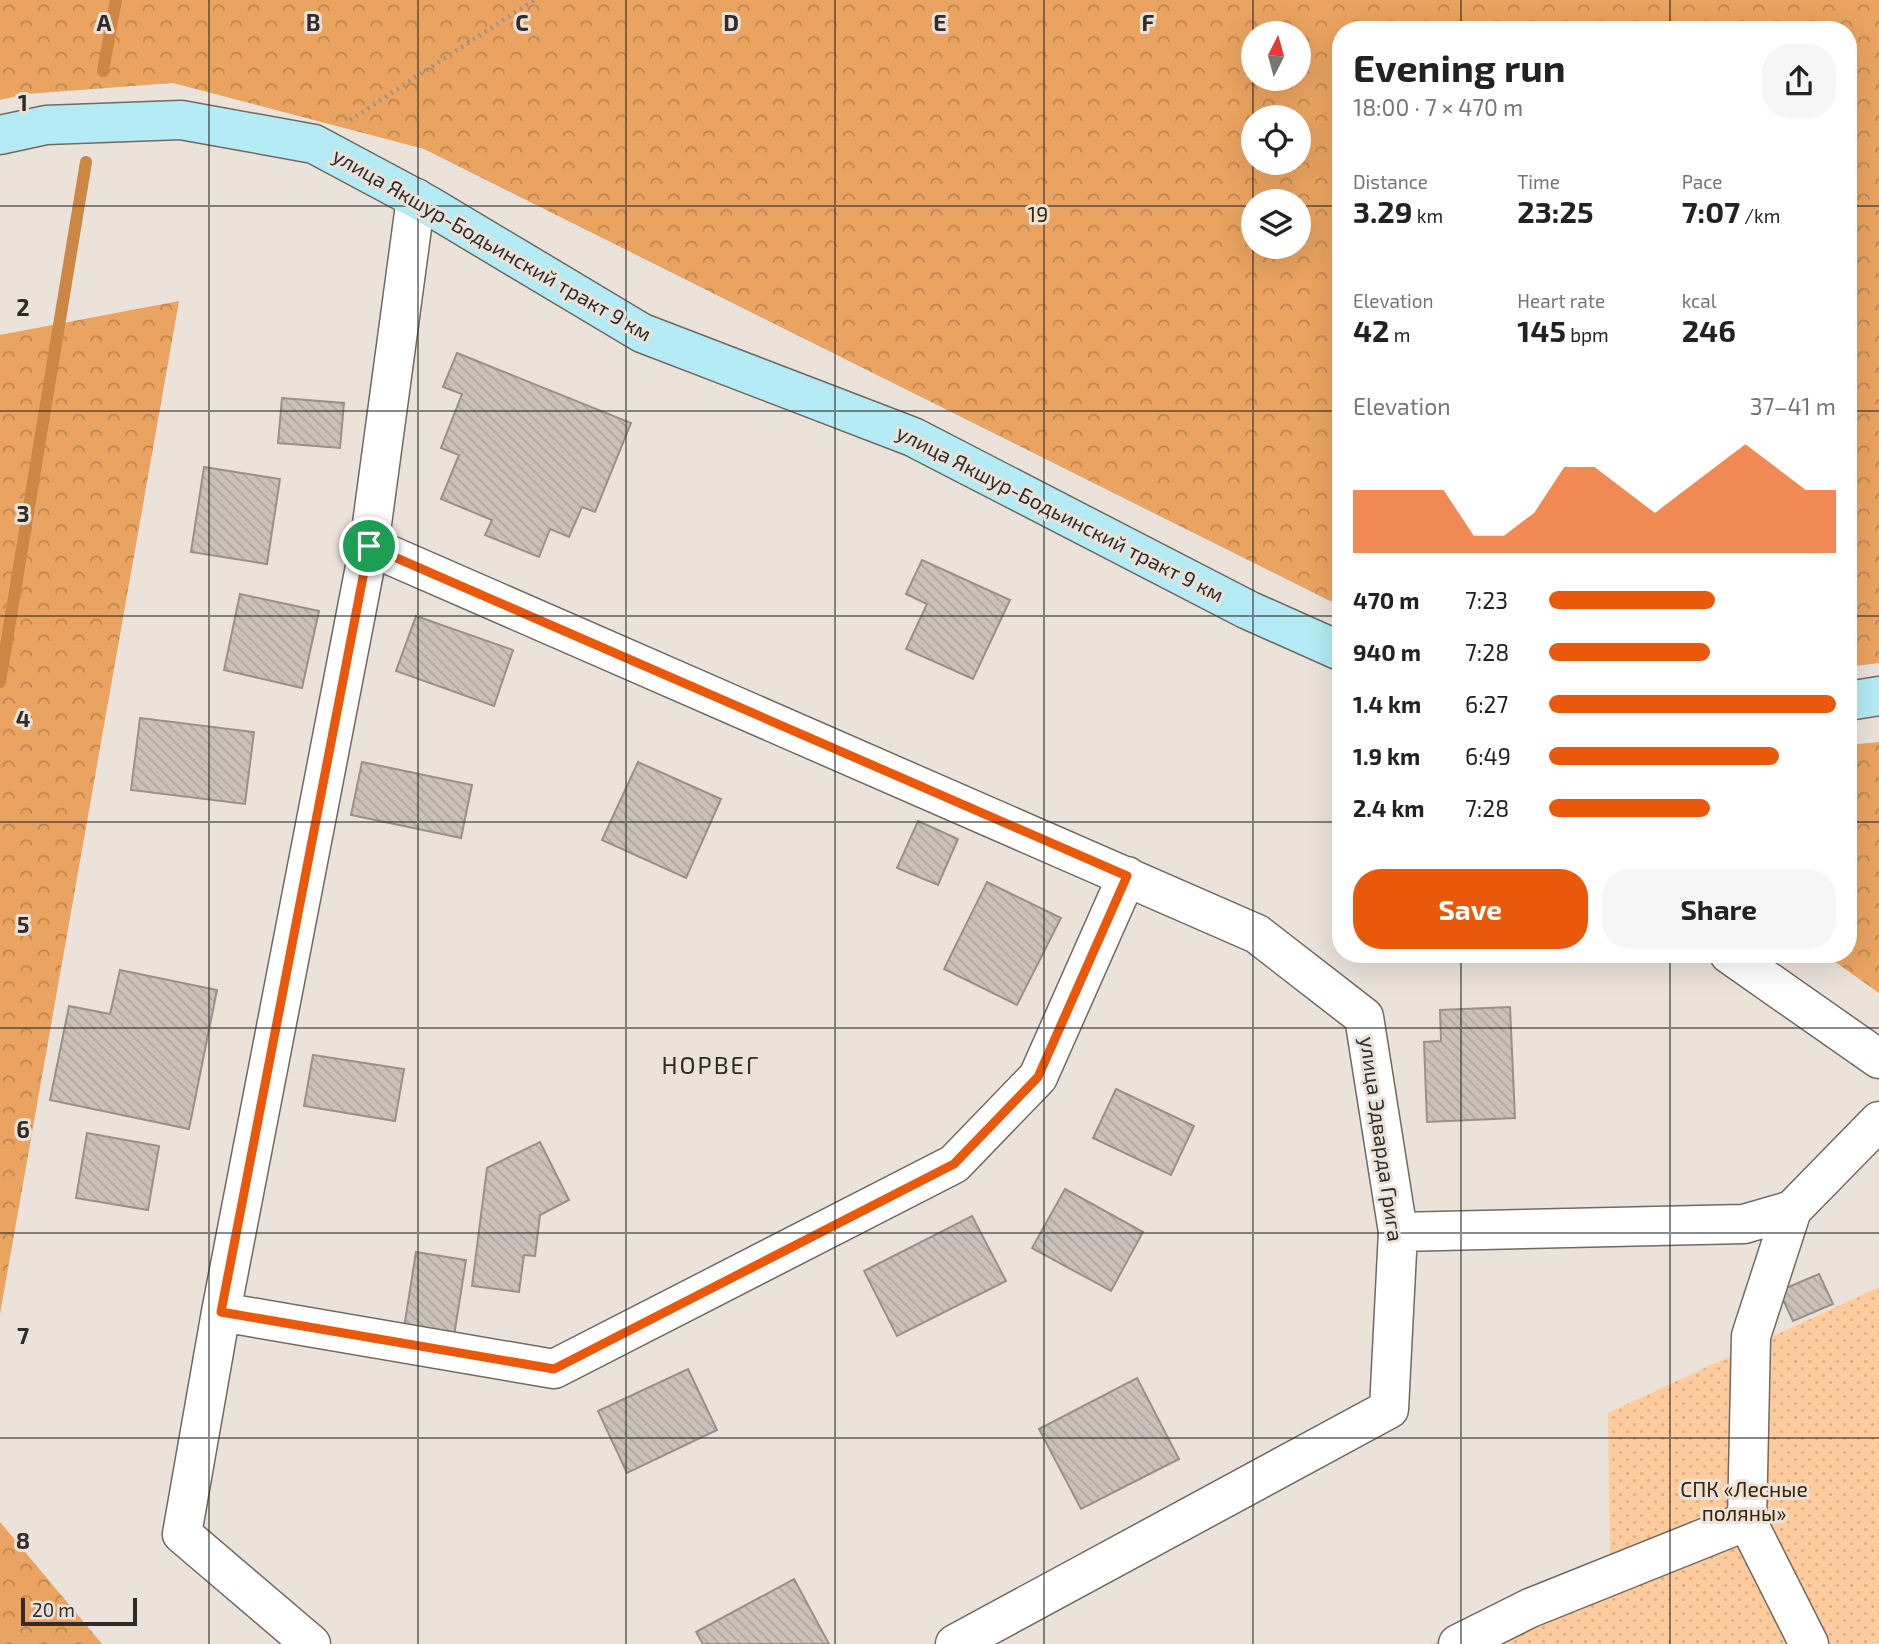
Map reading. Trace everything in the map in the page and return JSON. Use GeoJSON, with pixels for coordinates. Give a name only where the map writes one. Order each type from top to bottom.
{"type":"FeatureCollection","features":[{"type":"Feature","properties":{"kind":"street","name":"улица Якшур-Бодьинский тракт 9 км"},"geometry":{"type":"LineString","coordinates":[[0,135],[46,125],[181,120],[314,144],[415,198],[642,333],[914,437],[1248,610],[1332,647]]}},
{"type":"Feature","properties":{"kind":"street"},"geometry":{"type":"LineString","coordinates":[[311,1644],[181,1534],[221,1312],[369,546],[415,198]]}},
{"type":"Feature","properties":{"kind":"street","name":"улица Эдварда Грига"},"geometry":{"type":"LineString","coordinates":[[369,546],[1257,934],[1364,1017],[1398,1232],[1389,1409],[955,1644]]}},
{"type":"Feature","properties":{"kind":"street"},"geometry":{"type":"LineString","coordinates":[[1857,700],[1879,696]]}},
{"type":"Feature","properties":{"kind":"street"},"geometry":{"type":"LineString","coordinates":[[221,1312],[554,1369],[954,1164],[1038,1077],[1127,876]]}},
{"type":"Feature","properties":{"kind":"street"},"geometry":{"type":"LineString","coordinates":[[1742,963],[1879,1059]]}},
{"type":"Feature","properties":{"kind":"street"},"geometry":{"type":"LineString","coordinates":[[1810,1644],[1747,1521],[1751,1336],[1792,1210],[1879,1121]]}},
{"type":"Feature","properties":{"kind":"street"},"geometry":{"type":"LineString","coordinates":[[1398,1232],[1744,1224],[1792,1210]]}},
{"type":"Feature","properties":{"kind":"street"},"geometry":{"type":"LineString","coordinates":[[1458,1644],[1530,1608],[1747,1521]]}},
{"type":"Feature","properties":{"kind":"path"},"geometry":{"type":"LineString","coordinates":[[314,144],[534,0]]}},
{"type":"Feature","properties":{"kind":"green space","name":"19"},"geometry":{"type":"Polygon","coordinates":[[[0,0],[1879,0],[1879,663],[1857,666],[1857,21],[1332,21],[1332,602],[424,149],[173,83],[27,94],[0,100],[0,0]]]}},
{"type":"Feature","properties":{"kind":"green space"},"geometry":{"type":"Polygon","coordinates":[[[179,301],[0,1314],[0,335],[179,301]]]}},
{"type":"Feature","properties":{"kind":"green space"},"geometry":{"type":"Polygon","coordinates":[[[1879,742],[1879,993],[1837,963],[1857,963],[1857,744],[1879,742]]]}},
{"type":"Feature","properties":{"kind":"green space","name":"СПК «Лесные поляны»"},"geometry":{"type":"Polygon","coordinates":[[[1879,1287],[1879,1644],[1431,1644],[1610,1558],[1608,1413],[1879,1287]]]}},
{"type":"Feature","properties":{"kind":"green space"},"geometry":{"type":"Polygon","coordinates":[[[0,1522],[102,1644],[0,1644],[0,1522]]]}},
{"type":"Feature","properties":{"kind":"building"},"geometry":{"type":"Polygon","coordinates":[[[457,353],[631,423],[595,512],[582,507],[569,537],[550,529],[539,557],[485,535],[492,520],[441,499],[459,455],[441,448],[462,394],[443,387],[457,353]]]}},
{"type":"Feature","properties":{"kind":"building"},"geometry":{"type":"Polygon","coordinates":[[[282,398],[344,403],[340,448],[278,443],[282,398]]]}},
{"type":"Feature","properties":{"kind":"building"},"geometry":{"type":"Polygon","coordinates":[[[204,467],[280,479],[267,564],[191,552],[204,467]]]}},
{"type":"Feature","properties":{"kind":"building"},"geometry":{"type":"Polygon","coordinates":[[[922,560],[1010,600],[973,679],[906,649],[927,604],[906,594],[922,560]]]}},
{"type":"Feature","properties":{"kind":"building"},"geometry":{"type":"Polygon","coordinates":[[[240,594],[319,611],[302,688],[224,670],[240,594]]]}},
{"type":"Feature","properties":{"kind":"building"},"geometry":{"type":"Polygon","coordinates":[[[416,616],[513,650],[494,706],[396,671],[416,616]]]}},
{"type":"Feature","properties":{"kind":"building"},"geometry":{"type":"Polygon","coordinates":[[[140,718],[254,732],[245,804],[131,790],[140,718]]]}},
{"type":"Feature","properties":{"kind":"building"},"geometry":{"type":"Polygon","coordinates":[[[362,762],[472,785],[461,838],[351,815],[362,762]]]}},
{"type":"Feature","properties":{"kind":"building"},"geometry":{"type":"Polygon","coordinates":[[[638,762],[721,799],[686,878],[602,840],[638,762]]]}},
{"type":"Feature","properties":{"kind":"building"},"geometry":{"type":"Polygon","coordinates":[[[918,821],[958,839],[938,885],[897,868],[918,821]]]}},
{"type":"Feature","properties":{"kind":"building"},"geometry":{"type":"Polygon","coordinates":[[[987,882],[1061,918],[1017,1005],[944,969],[987,882]]]}},
{"type":"Feature","properties":{"kind":"building"},"geometry":{"type":"Polygon","coordinates":[[[120,970],[217,990],[189,1129],[50,1100],[69,1006],[110,1014],[120,970]]]}},
{"type":"Feature","properties":{"kind":"building"},"geometry":{"type":"Polygon","coordinates":[[[1510,1007],[1515,1118],[1427,1122],[1424,1042],[1441,1041],[1440,1010],[1510,1007]]]}},
{"type":"Feature","properties":{"kind":"building"},"geometry":{"type":"Polygon","coordinates":[[[313,1055],[404,1069],[395,1121],[304,1106],[313,1055]]]}},
{"type":"Feature","properties":{"kind":"building"},"geometry":{"type":"Polygon","coordinates":[[[1116,1089],[1194,1126],[1171,1175],[1093,1138],[1116,1089]]]}},
{"type":"Feature","properties":{"kind":"building"},"geometry":{"type":"Polygon","coordinates":[[[87,1133],[159,1146],[148,1210],[76,1198],[87,1133]]]}},
{"type":"Feature","properties":{"kind":"building"},"geometry":{"type":"Polygon","coordinates":[[[540,1142],[569,1200],[540,1215],[535,1256],[524,1255],[519,1292],[472,1286],[487,1168],[540,1142]]]}},
{"type":"Feature","properties":{"kind":"building"},"geometry":{"type":"Polygon","coordinates":[[[1065,1189],[1143,1232],[1111,1291],[1032,1248],[1065,1189]]]}},
{"type":"Feature","properties":{"kind":"building"},"geometry":{"type":"Polygon","coordinates":[[[972,1216],[1006,1281],[897,1336],[864,1271],[972,1216]]]}},
{"type":"Feature","properties":{"kind":"building"},"geometry":{"type":"Polygon","coordinates":[[[416,1252],[466,1260],[454,1336],[404,1328],[416,1252]]]}},
{"type":"Feature","properties":{"kind":"building"},"geometry":{"type":"Polygon","coordinates":[[[1819,1274],[1833,1304],[1793,1321],[1779,1291],[1819,1274]]]}},
{"type":"Feature","properties":{"kind":"building"},"geometry":{"type":"Polygon","coordinates":[[[688,1369],[717,1430],[627,1473],[598,1411],[688,1369]]]}},
{"type":"Feature","properties":{"kind":"building"},"geometry":{"type":"Polygon","coordinates":[[[1137,1378],[1179,1459],[1081,1509],[1039,1429],[1137,1378]]]}},
{"type":"Feature","properties":{"kind":"building"},"geometry":{"type":"Polygon","coordinates":[[[794,1579],[829,1644],[703,1644],[696,1632],[794,1579]]]}},
{"type":"Feature","properties":{"kind":"waterway"},"geometry":{"type":"LineString","coordinates":[[103,71],[116,0]]}},
{"type":"Feature","properties":{"kind":"waterway"},"geometry":{"type":"LineString","coordinates":[[0,682],[86,162]]}},
{"type":"Feature","properties":{"kind":"district","name":"НОРВЕГ"},"geometry":{"type":"Point","coordinates":[711,1066]}},
{"type":"Feature","properties":{"kind":"route"},"geometry":{"type":"LineString","coordinates":[[369,546],[1127,876],[1038,1077],[954,1164],[554,1369],[221,1312],[369,546]]}}]}
